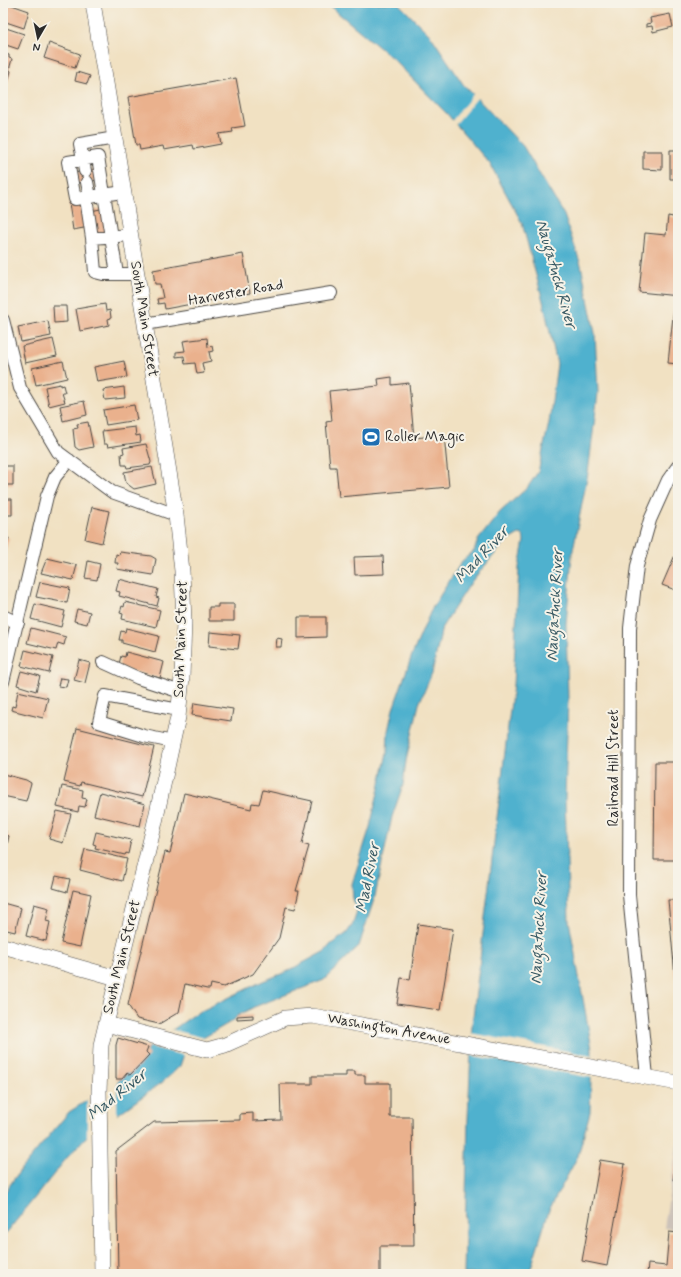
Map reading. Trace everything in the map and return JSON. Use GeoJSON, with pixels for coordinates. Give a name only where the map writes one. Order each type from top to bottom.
{"type":"FeatureCollection","features":[{"type":"Feature","properties":{"kind":"main road","name":"South Main Street"},"geometry":{"type":"LineString","coordinates":[[93,3],[176,515],[184,597],[181,692],[173,742],[101,1045],[100,1130],[102,1274]]}},
{"type":"Feature","properties":{"kind":"main road"},"geometry":{"type":"LineString","coordinates":[[3,946],[117,978]]}},
{"type":"Feature","properties":{"kind":"main road","name":"Washington Avenue"},"geometry":{"type":"LineString","coordinates":[[106,1024],[208,1050],[217,1048],[280,1020],[304,1015],[323,1017],[461,1042],[678,1083]]}},
{"type":"Feature","properties":{"kind":"street"},"geometry":{"type":"LineString","coordinates":[[115,138],[80,144],[86,176],[95,272],[137,274]]}},
{"type":"Feature","properties":{"kind":"street"},"geometry":{"type":"LineString","coordinates":[[117,274],[105,195],[98,157],[68,162],[75,199],[105,195],[124,192]]}},
{"type":"Feature","properties":{"kind":"street"},"geometry":{"type":"LineString","coordinates":[[92,238],[130,235]]}},
{"type":"Feature","properties":{"kind":"street","name":"Harvester Road"},"geometry":{"type":"LineString","coordinates":[[145,324],[331,293]]}},
{"type":"Feature","properties":{"kind":"street"},"geometry":{"type":"LineString","coordinates":[[3,320],[20,388],[58,452],[112,492],[176,515]]}},
{"type":"Feature","properties":{"kind":"street"},"geometry":{"type":"LineString","coordinates":[[3,682],[49,489],[59,471],[69,460]]}},
{"type":"Feature","properties":{"kind":"street","name":"Railroad Hill Street"},"geometry":{"type":"LineString","coordinates":[[647,1077],[629,895],[630,628],[638,566],[650,520],[668,480],[678,466]]}},
{"type":"Feature","properties":{"kind":"street"},"geometry":{"type":"LineString","coordinates":[[3,616],[18,623]]}},
{"type":"Feature","properties":{"kind":"street"},"geometry":{"type":"LineString","coordinates":[[103,662],[138,678],[181,692]]}},
{"type":"Feature","properties":{"kind":"street"},"geometry":{"type":"LineString","coordinates":[[173,742],[144,736],[99,722],[105,696],[178,710]]}},
{"type":"Feature","properties":{"kind":"shaded area"},"geometry":{"type":"Polygon","coordinates":[[[678,1138],[678,1229],[664,1228],[678,1138]]]}},
{"type":"Feature","properties":{"kind":"water"},"geometry":{"type":"Polygon","coordinates":[[[326,3],[398,3],[431,36],[463,84],[523,146],[564,215],[581,265],[595,333],[598,393],[588,473],[572,555],[566,624],[568,698],[565,799],[569,921],[592,1049],[590,1112],[578,1156],[549,1210],[529,1274],[464,1274],[472,1025],[513,685],[519,567],[524,541],[523,535],[519,534],[505,542],[472,581],[442,627],[432,673],[419,704],[406,761],[403,785],[392,817],[375,896],[359,946],[324,980],[254,1007],[203,1038],[184,1054],[180,1066],[164,1081],[85,1138],[66,1159],[3,1237],[3,1195],[21,1169],[69,1112],[121,1079],[146,1052],[148,1047],[195,1014],[263,981],[286,972],[325,951],[331,944],[346,934],[353,924],[357,911],[353,899],[352,884],[370,827],[387,753],[388,731],[393,709],[412,655],[432,608],[462,561],[474,551],[478,540],[500,512],[527,488],[538,472],[549,423],[557,364],[543,301],[522,223],[490,164],[448,115],[392,58],[326,3]]]}},
{"type":"Feature","properties":{"kind":"pier"},"geometry":{"type":"Polygon","coordinates":[[[474,93],[478,97],[454,126],[451,122],[474,93]]]}},
{"type":"Feature","properties":{"kind":"pier"},"geometry":{"type":"Polygon","coordinates":[[[170,1029],[205,1038],[185,1056],[147,1046],[170,1029]]]}},
{"type":"Feature","properties":{"kind":"pier"},"geometry":{"type":"Polygon","coordinates":[[[470,1033],[594,1056],[593,1078],[469,1055],[470,1033]]]}},
{"type":"Feature","properties":{"kind":"pier"},"geometry":{"type":"Polygon","coordinates":[[[117,1080],[117,1118],[87,1138],[87,1100],[117,1080]]]}},
{"type":"Feature","properties":{"kind":"building"},"geometry":{"type":"Polygon","coordinates":[[[6,3],[29,11],[24,28],[3,21],[3,12],[6,3]]]}},
{"type":"Feature","properties":{"kind":"building"},"geometry":{"type":"Polygon","coordinates":[[[670,14],[673,27],[653,32],[652,26],[646,27],[646,24],[651,23],[650,18],[670,14]]]}},
{"type":"Feature","properties":{"kind":"building"},"geometry":{"type":"Polygon","coordinates":[[[3,27],[24,34],[18,49],[3,44],[3,27]]]}},
{"type":"Feature","properties":{"kind":"building"},"geometry":{"type":"Polygon","coordinates":[[[49,43],[80,54],[75,68],[44,58],[49,43]]]}},
{"type":"Feature","properties":{"kind":"building"},"geometry":{"type":"Polygon","coordinates":[[[3,53],[9,55],[9,58],[12,59],[8,82],[3,80],[3,53]]]}},
{"type":"Feature","properties":{"kind":"building"},"geometry":{"type":"Polygon","coordinates":[[[77,72],[90,76],[87,84],[75,81],[77,72]]]}},
{"type":"Feature","properties":{"kind":"building"},"geometry":{"type":"Polygon","coordinates":[[[236,78],[245,126],[232,128],[233,132],[219,134],[221,144],[194,149],[193,145],[164,150],[163,146],[140,150],[139,145],[136,145],[128,97],[236,78]]]}},
{"type":"Feature","properties":{"kind":"building"},"geometry":{"type":"Polygon","coordinates":[[[670,150],[678,150],[678,179],[670,179],[670,150]]]}},
{"type":"Feature","properties":{"kind":"building"},"geometry":{"type":"Polygon","coordinates":[[[643,151],[662,151],[662,170],[643,169],[643,151]]]}},
{"type":"Feature","properties":{"kind":"building"},"geometry":{"type":"Polygon","coordinates":[[[98,169],[100,180],[75,183],[73,173],[98,169]]]}},
{"type":"Feature","properties":{"kind":"building"},"geometry":{"type":"Polygon","coordinates":[[[85,201],[89,227],[73,230],[69,203],[85,201]]]}},
{"type":"Feature","properties":{"kind":"building"},"geometry":{"type":"Polygon","coordinates":[[[105,208],[108,232],[95,234],[91,211],[105,208]]]}},
{"type":"Feature","properties":{"kind":"building"},"geometry":{"type":"Polygon","coordinates":[[[668,216],[678,218],[678,296],[639,292],[645,233],[666,235],[668,216]]]}},
{"type":"Feature","properties":{"kind":"building"},"geometry":{"type":"Polygon","coordinates":[[[243,254],[250,293],[165,309],[164,303],[158,304],[157,299],[163,298],[160,284],[155,284],[153,270],[243,254]]]}},
{"type":"Feature","properties":{"kind":"building"},"geometry":{"type":"Polygon","coordinates":[[[105,304],[106,311],[110,310],[111,318],[108,319],[109,325],[80,331],[76,309],[105,304]]]}},
{"type":"Feature","properties":{"kind":"building"},"geometry":{"type":"Polygon","coordinates":[[[53,306],[66,306],[67,322],[54,323],[53,306]]]}},
{"type":"Feature","properties":{"kind":"building"},"geometry":{"type":"Polygon","coordinates":[[[674,307],[678,307],[678,364],[668,363],[674,307]]]}},
{"type":"Feature","properties":{"kind":"building"},"geometry":{"type":"Polygon","coordinates":[[[48,321],[51,336],[21,342],[18,327],[48,321]]]}},
{"type":"Feature","properties":{"kind":"building"},"geometry":{"type":"Polygon","coordinates":[[[207,338],[208,347],[212,346],[213,351],[209,352],[211,361],[202,363],[204,373],[197,374],[195,363],[185,364],[184,356],[176,357],[176,352],[185,351],[183,341],[207,338]]]}},
{"type":"Feature","properties":{"kind":"building"},"geometry":{"type":"Polygon","coordinates":[[[53,339],[57,356],[25,363],[22,346],[53,339]]]}},
{"type":"Feature","properties":{"kind":"building"},"geometry":{"type":"Polygon","coordinates":[[[63,361],[67,378],[36,385],[32,368],[63,361]]]}},
{"type":"Feature","properties":{"kind":"building"},"geometry":{"type":"Polygon","coordinates":[[[124,361],[127,377],[97,382],[94,367],[124,361]]]}},
{"type":"Feature","properties":{"kind":"building","name":"Roller Magic"},"geometry":{"type":"Polygon","coordinates":[[[392,377],[392,385],[409,383],[414,438],[444,435],[449,487],[339,497],[336,467],[330,467],[326,422],[332,421],[329,391],[379,386],[378,379],[392,377]]]}},
{"type":"Feature","properties":{"kind":"building"},"geometry":{"type":"Polygon","coordinates":[[[60,384],[60,386],[63,385],[65,393],[62,393],[65,402],[49,406],[45,387],[60,384]]]}},
{"type":"Feature","properties":{"kind":"building"},"geometry":{"type":"Polygon","coordinates":[[[124,387],[125,398],[105,400],[103,390],[124,387]]]}},
{"type":"Feature","properties":{"kind":"building"},"geometry":{"type":"Polygon","coordinates":[[[84,401],[87,415],[63,421],[60,406],[84,401]]]}},
{"type":"Feature","properties":{"kind":"building"},"geometry":{"type":"Polygon","coordinates":[[[134,405],[137,420],[106,425],[103,410],[134,405]]]}},
{"type":"Feature","properties":{"kind":"building"},"geometry":{"type":"Polygon","coordinates":[[[88,422],[93,447],[79,450],[75,447],[73,429],[78,428],[77,424],[88,422]]]}},
{"type":"Feature","properties":{"kind":"building"},"geometry":{"type":"Polygon","coordinates":[[[135,427],[136,436],[140,435],[141,442],[108,447],[107,444],[104,444],[102,431],[135,427]]]}},
{"type":"Feature","properties":{"kind":"building"},"geometry":{"type":"Polygon","coordinates":[[[146,444],[151,462],[150,465],[127,468],[126,465],[122,465],[121,454],[124,453],[123,448],[146,444]]]}},
{"type":"Feature","properties":{"kind":"building"},"geometry":{"type":"Polygon","coordinates":[[[3,466],[13,466],[13,485],[3,485],[3,466]]]}},
{"type":"Feature","properties":{"kind":"building"},"geometry":{"type":"Polygon","coordinates":[[[152,467],[156,484],[134,489],[126,483],[124,472],[152,467]]]}},
{"type":"Feature","properties":{"kind":"building"},"geometry":{"type":"Polygon","coordinates":[[[3,499],[12,499],[12,515],[3,515],[3,499]]]}},
{"type":"Feature","properties":{"kind":"building"},"geometry":{"type":"Polygon","coordinates":[[[92,507],[109,511],[102,543],[85,539],[92,507]]]}},
{"type":"Feature","properties":{"kind":"building"},"geometry":{"type":"Polygon","coordinates":[[[3,537],[9,538],[6,548],[3,547],[3,537]]]}},
{"type":"Feature","properties":{"kind":"building"},"geometry":{"type":"Polygon","coordinates":[[[678,548],[678,591],[662,585],[678,548]]]}},
{"type":"Feature","properties":{"kind":"building"},"geometry":{"type":"Polygon","coordinates":[[[120,552],[151,556],[156,559],[153,575],[117,569],[118,563],[115,563],[116,554],[119,555],[120,552]]]}},
{"type":"Feature","properties":{"kind":"building"},"geometry":{"type":"Polygon","coordinates":[[[383,556],[384,574],[355,575],[354,557],[383,556]]]}},
{"type":"Feature","properties":{"kind":"building"},"geometry":{"type":"Polygon","coordinates":[[[47,558],[77,565],[73,580],[41,573],[47,558]]]}},
{"type":"Feature","properties":{"kind":"building"},"geometry":{"type":"Polygon","coordinates":[[[88,561],[100,564],[97,580],[85,578],[88,561]]]}},
{"type":"Feature","properties":{"kind":"building"},"geometry":{"type":"Polygon","coordinates":[[[119,579],[158,589],[156,597],[159,598],[157,606],[119,596],[120,592],[116,591],[119,579]]]}},
{"type":"Feature","properties":{"kind":"building"},"geometry":{"type":"Polygon","coordinates":[[[40,582],[70,588],[67,603],[36,597],[40,582]]]}},
{"type":"Feature","properties":{"kind":"building"},"geometry":{"type":"Polygon","coordinates":[[[125,602],[160,610],[156,627],[122,619],[123,614],[120,613],[125,602]]]}},
{"type":"Feature","properties":{"kind":"building"},"geometry":{"type":"Polygon","coordinates":[[[35,604],[65,611],[61,627],[31,619],[35,604]]]}},
{"type":"Feature","properties":{"kind":"building"},"geometry":{"type":"Polygon","coordinates":[[[218,604],[234,604],[234,621],[209,621],[209,607],[218,607],[218,604]]]}},
{"type":"Feature","properties":{"kind":"building"},"geometry":{"type":"Polygon","coordinates":[[[77,609],[90,612],[87,624],[74,621],[77,609]]]}},
{"type":"Feature","properties":{"kind":"building"},"geometry":{"type":"Polygon","coordinates":[[[298,617],[326,617],[326,637],[298,638],[298,617]]]}},
{"type":"Feature","properties":{"kind":"building"},"geometry":{"type":"Polygon","coordinates":[[[31,628],[66,637],[64,645],[58,643],[56,650],[27,643],[31,628]]]}},
{"type":"Feature","properties":{"kind":"building"},"geometry":{"type":"Polygon","coordinates":[[[126,628],[159,636],[155,652],[122,643],[122,640],[119,640],[121,631],[125,632],[126,628]]]}},
{"type":"Feature","properties":{"kind":"building"},"geometry":{"type":"Polygon","coordinates":[[[210,632],[240,635],[238,649],[209,646],[210,632]]]}},
{"type":"Feature","properties":{"kind":"building"},"geometry":{"type":"Polygon","coordinates":[[[277,638],[282,639],[281,647],[276,647],[277,638]]]}},
{"type":"Feature","properties":{"kind":"building"},"geometry":{"type":"Polygon","coordinates":[[[25,650],[53,657],[49,673],[21,666],[25,650]]]}},
{"type":"Feature","properties":{"kind":"building"},"geometry":{"type":"Polygon","coordinates":[[[126,652],[164,662],[160,678],[122,668],[119,664],[121,656],[125,657],[126,652]]]}},
{"type":"Feature","properties":{"kind":"building"},"geometry":{"type":"Polygon","coordinates":[[[79,660],[90,663],[85,683],[74,680],[79,660]]]}},
{"type":"Feature","properties":{"kind":"building"},"geometry":{"type":"Polygon","coordinates":[[[21,671],[40,676],[36,691],[17,685],[21,671]]]}},
{"type":"Feature","properties":{"kind":"building"},"geometry":{"type":"Polygon","coordinates":[[[60,678],[68,679],[66,687],[58,686],[60,678]]]}},
{"type":"Feature","properties":{"kind":"building"},"geometry":{"type":"Polygon","coordinates":[[[18,691],[48,698],[43,718],[11,710],[12,706],[15,707],[18,691]]]}},
{"type":"Feature","properties":{"kind":"building"},"geometry":{"type":"Polygon","coordinates":[[[194,703],[233,709],[231,721],[192,715],[194,703]]]}},
{"type":"Feature","properties":{"kind":"building"},"geometry":{"type":"Polygon","coordinates":[[[77,728],[154,747],[142,797],[81,782],[80,786],[64,782],[77,728]]]}},
{"type":"Feature","properties":{"kind":"building"},"geometry":{"type":"Polygon","coordinates":[[[655,762],[678,762],[678,860],[654,860],[655,762]]]}},
{"type":"Feature","properties":{"kind":"building"},"geometry":{"type":"Polygon","coordinates":[[[3,774],[26,780],[31,783],[26,801],[3,796],[3,774]]]}},
{"type":"Feature","properties":{"kind":"building"},"geometry":{"type":"Polygon","coordinates":[[[62,786],[83,790],[82,798],[87,799],[85,807],[79,806],[78,812],[57,807],[62,786]]]}},
{"type":"Feature","properties":{"kind":"building"},"geometry":{"type":"Polygon","coordinates":[[[263,790],[312,801],[302,844],[309,846],[296,891],[299,891],[295,909],[286,907],[279,938],[253,974],[224,987],[211,984],[210,989],[207,989],[185,984],[179,1012],[159,1024],[137,1019],[128,1005],[165,852],[170,853],[184,793],[251,809],[252,803],[259,804],[263,790]]]}},
{"type":"Feature","properties":{"kind":"building"},"geometry":{"type":"Polygon","coordinates":[[[100,792],[145,804],[140,826],[94,815],[100,792]]]}},
{"type":"Feature","properties":{"kind":"building"},"geometry":{"type":"Polygon","coordinates":[[[57,811],[71,814],[63,843],[49,839],[57,811]]]}},
{"type":"Feature","properties":{"kind":"building"},"geometry":{"type":"Polygon","coordinates":[[[3,830],[6,831],[5,835],[9,836],[6,850],[3,850],[3,830]]]}},
{"type":"Feature","properties":{"kind":"building"},"geometry":{"type":"Polygon","coordinates":[[[96,832],[131,840],[128,854],[126,853],[125,855],[95,848],[96,845],[93,844],[96,832]]]}},
{"type":"Feature","properties":{"kind":"building"},"geometry":{"type":"Polygon","coordinates":[[[85,849],[127,859],[122,881],[80,870],[85,849]]]}},
{"type":"Feature","properties":{"kind":"building"},"geometry":{"type":"Polygon","coordinates":[[[56,876],[70,879],[67,892],[53,888],[56,876]]]}},
{"type":"Feature","properties":{"kind":"building"},"geometry":{"type":"Polygon","coordinates":[[[73,890],[91,894],[80,947],[61,943],[73,890]]]}},
{"type":"Feature","properties":{"kind":"building"},"geometry":{"type":"Polygon","coordinates":[[[668,900],[678,900],[678,976],[675,977],[668,900]]]}},
{"type":"Feature","properties":{"kind":"building"},"geometry":{"type":"Polygon","coordinates":[[[3,903],[21,908],[15,932],[3,929],[3,903]]]}},
{"type":"Feature","properties":{"kind":"building"},"geometry":{"type":"Polygon","coordinates":[[[34,904],[49,908],[46,921],[50,922],[46,941],[26,936],[34,904]]]}},
{"type":"Feature","properties":{"kind":"building"},"geometry":{"type":"Polygon","coordinates":[[[418,924],[453,929],[440,1010],[397,1004],[401,978],[410,980],[418,924]]]}},
{"type":"Feature","properties":{"kind":"building"},"geometry":{"type":"Polygon","coordinates":[[[253,1015],[253,1018],[237,1019],[237,1016],[253,1015]]]}},
{"type":"Feature","properties":{"kind":"building"},"geometry":{"type":"Polygon","coordinates":[[[118,1038],[148,1047],[146,1052],[149,1055],[130,1075],[127,1073],[122,1079],[116,1079],[116,1045],[118,1038]]]}},
{"type":"Feature","properties":{"kind":"building"},"geometry":{"type":"Polygon","coordinates":[[[346,1071],[355,1071],[355,1075],[365,1075],[365,1083],[390,1083],[390,1117],[412,1117],[414,1246],[380,1246],[380,1274],[118,1274],[116,1151],[154,1122],[240,1120],[240,1114],[253,1113],[253,1121],[281,1120],[280,1084],[312,1084],[312,1076],[346,1076],[346,1071]]]}},
{"type":"Feature","properties":{"kind":"building"},"geometry":{"type":"Polygon","coordinates":[[[677,1155],[678,1180],[673,1180],[677,1155]]]}},
{"type":"Feature","properties":{"kind":"building"},"geometry":{"type":"Polygon","coordinates":[[[600,1160],[625,1164],[607,1266],[582,1261],[600,1160]]]}},
{"type":"Feature","properties":{"kind":"building"},"geometry":{"type":"Polygon","coordinates":[[[669,1232],[678,1233],[678,1274],[647,1274],[648,1264],[666,1266],[669,1232]]]}},
{"type":"Feature","properties":{"kind":"place","name":"Roller Magic"},"geometry":{"type":"Point","coordinates":[371,437]}},
{"type":"Feature","properties":{"kind":"water label","name":"Naugatuck River"},"geometry":{"type":"Point","coordinates":[556,274]}},
{"type":"Feature","properties":{"kind":"water label","name":"Mad River"},"geometry":{"type":"Point","coordinates":[482,555]}},
{"type":"Feature","properties":{"kind":"water label","name":"Naugatuck River"},"geometry":{"type":"Point","coordinates":[555,605]}},
{"type":"Feature","properties":{"kind":"water label","name":"Mad River"},"geometry":{"type":"Point","coordinates":[368,878]}},
{"type":"Feature","properties":{"kind":"water label","name":"Naugatuck River"},"geometry":{"type":"Point","coordinates":[539,928]}},
{"type":"Feature","properties":{"kind":"water label","name":"Mad River"},"geometry":{"type":"Point","coordinates":[117,1095]}}]}
